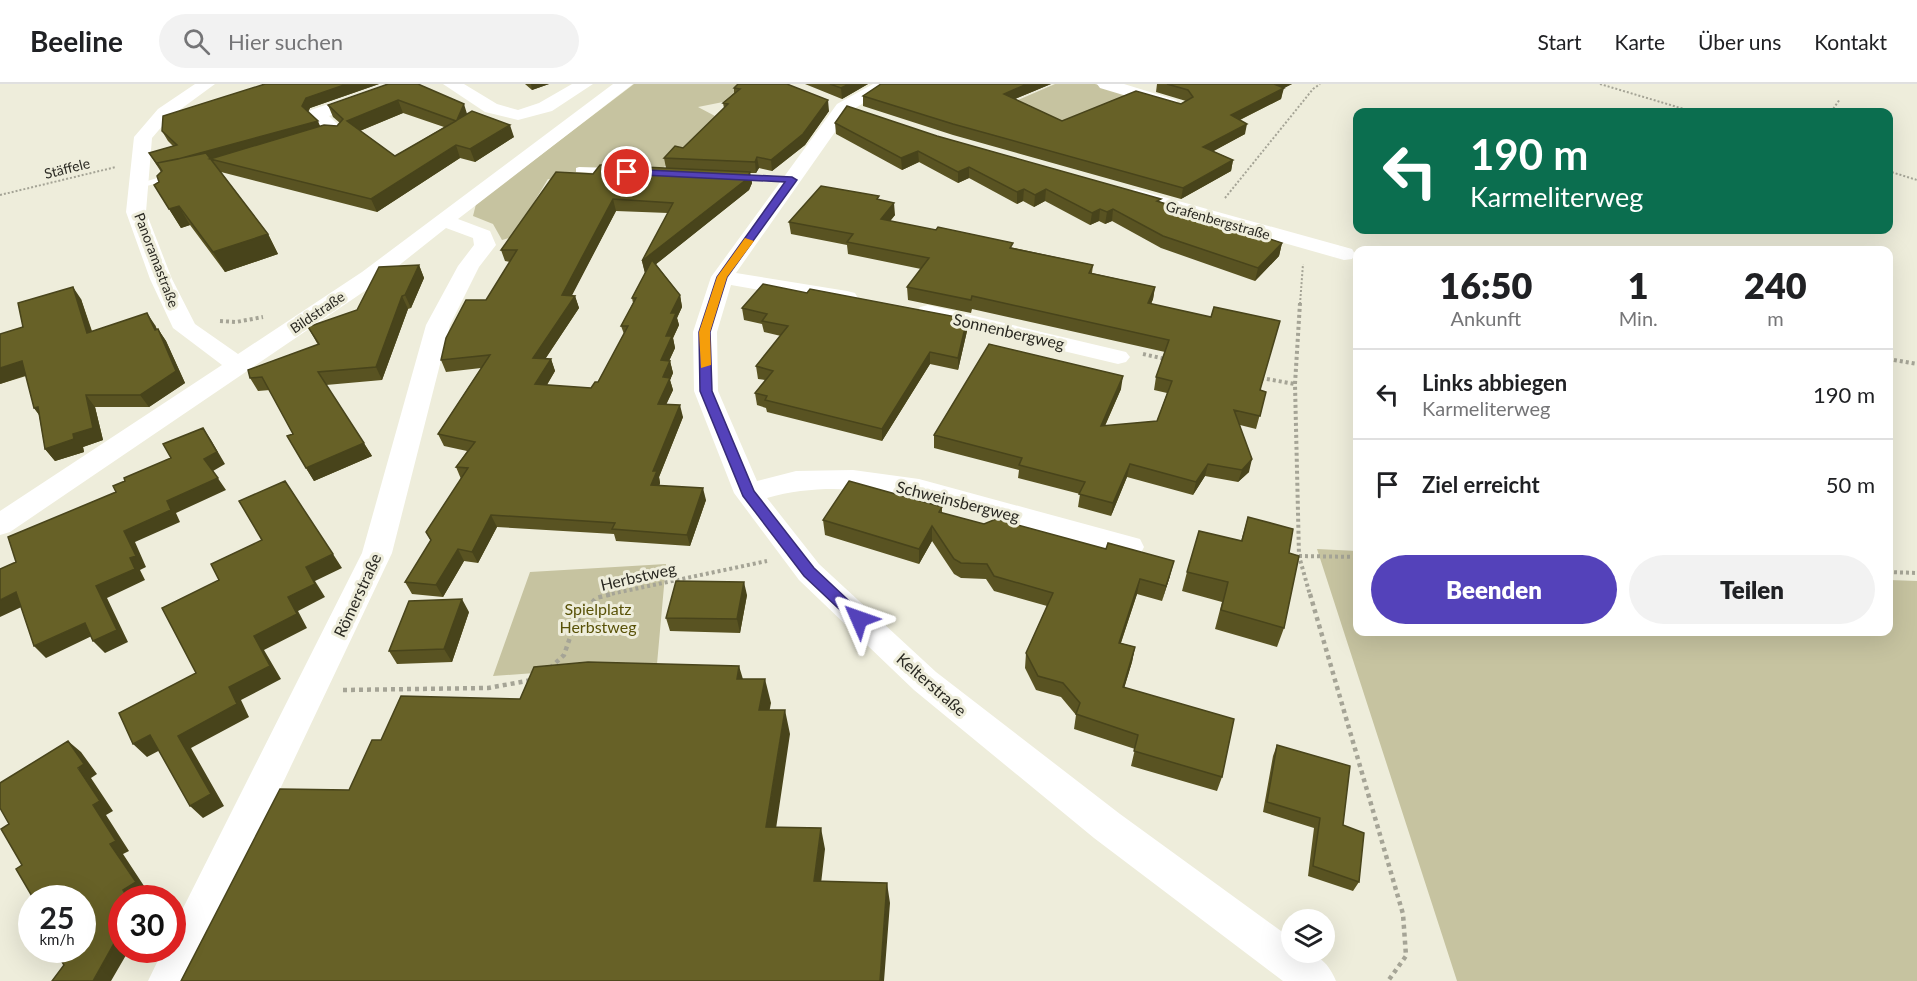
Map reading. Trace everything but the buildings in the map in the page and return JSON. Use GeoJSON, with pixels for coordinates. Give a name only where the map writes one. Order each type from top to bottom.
{"type":"FeatureCollection","features":[{"type":"Feature","properties":{"kind":"street","name":"Panoramastraße"},"geometry":{"type":"LineString","coordinates":[[206,84],[164,113],[143,137],[136,212],[161,279],[185,328],[238,365]]}},
{"type":"Feature","properties":{"kind":"street"},"geometry":{"type":"LineString","coordinates":[[332,134],[317,114],[403,84]]}},
{"type":"Feature","properties":{"kind":"street"},"geometry":{"type":"LineString","coordinates":[[452,84],[484,105],[503,114],[524,116],[538,113],[584,84]]}},
{"type":"Feature","properties":{"kind":"street","name":"Bildstraße"},"geometry":{"type":"LineString","coordinates":[[0,525],[370,277],[514,165],[624,84]]}},
{"type":"Feature","properties":{"kind":"street","name":"Kelterstraße"},"geometry":{"type":"LineString","coordinates":[[885,84],[844,108],[722,277],[705,332],[706,391],[748,493],[809,572],[925,681],[1107,826],[1316,981]]}},
{"type":"Feature","properties":{"kind":"street"},"geometry":{"type":"LineString","coordinates":[[1106,84],[1180,107]]}},
{"type":"Feature","properties":{"kind":"street","name":"Grafenbergstraße"},"geometry":{"type":"LineString","coordinates":[[1118,190],[1304,245],[1344,254]]}},
{"type":"Feature","properties":{"kind":"street","name":"Römerstraße"},"geometry":{"type":"LineString","coordinates":[[168,981],[378,553],[438,325],[469,266],[484,245],[483,235],[470,228],[442,221]]}},
{"type":"Feature","properties":{"kind":"street"},"geometry":{"type":"LineString","coordinates":[[722,277],[874,303]]}},
{"type":"Feature","properties":{"kind":"street","name":"Sonnenbergweg"},"geometry":{"type":"LineString","coordinates":[[909,309],[1118,357]]}},
{"type":"Feature","properties":{"kind":"street","name":"Schweinsbergweg"},"geometry":{"type":"LineString","coordinates":[[748,493],[796,480],[853,479],[920,489],[1130,547]]}},
{"type":"Feature","properties":{"kind":"lane"},"geometry":{"type":"LineString","coordinates":[[579,170],[627,172]]}},
{"type":"Feature","properties":{"kind":"lane"},"geometry":{"type":"LineString","coordinates":[[139,185],[184,173]]}},
{"type":"Feature","properties":{"kind":"lane"},"geometry":{"type":"LineString","coordinates":[[721,176],[792,180]]}},
{"type":"Feature","properties":{"kind":"path"},"geometry":{"type":"LineString","coordinates":[[1210,217],[1312,89],[1320,84]]}},
{"type":"Feature","properties":{"kind":"path"},"geometry":{"type":"LineString","coordinates":[[1600,84],[1681,108]]}},
{"type":"Feature","properties":{"kind":"path"},"geometry":{"type":"LineString","coordinates":[[1834,108],[1840,99]]}},
{"type":"Feature","properties":{"kind":"path","name":"Stäffele"},"geometry":{"type":"LineString","coordinates":[[0,195],[139,161]]}},
{"type":"Feature","properties":{"kind":"path"},"geometry":{"type":"LineString","coordinates":[[1893,173],[1917,180]]}},
{"type":"Feature","properties":{"kind":"path"},"geometry":{"type":"LineString","coordinates":[[1304,245],[1295,384],[1299,556],[1403,914],[1406,956],[1388,981]]}},
{"type":"Feature","properties":{"kind":"path"},"geometry":{"type":"LineString","coordinates":[[1118,357],[1132,352],[1167,359]]}},
{"type":"Feature","properties":{"kind":"path"},"geometry":{"type":"LineString","coordinates":[[1893,360],[1917,364]]}},
{"type":"Feature","properties":{"kind":"path"},"geometry":{"type":"LineString","coordinates":[[1260,378],[1295,384]]}},
{"type":"Feature","properties":{"kind":"path","name":"Herbstweg"},"geometry":{"type":"LineString","coordinates":[[547,671],[564,655],[575,623],[596,598],[645,585],[796,555]]}},
{"type":"Feature","properties":{"kind":"path"},"geometry":{"type":"LineString","coordinates":[[1299,556],[1353,557]]}},
{"type":"Feature","properties":{"kind":"path"},"geometry":{"type":"LineString","coordinates":[[1893,572],[1917,573]]}},
{"type":"Feature","properties":{"kind":"path"},"geometry":{"type":"LineString","coordinates":[[312,690],[488,688],[539,678]]}},
{"type":"Feature","properties":{"kind":"green space"},"geometry":{"type":"Polygon","coordinates":[[[634,84],[748,84],[728,101],[698,107],[715,116],[708,130],[664,167],[645,171],[598,167],[590,182],[548,179],[513,237],[502,240],[493,224],[473,216],[476,204],[634,84]]]}},
{"type":"Feature","properties":{"kind":"green space"},"geometry":{"type":"Polygon","coordinates":[[[1055,84],[1095,84],[1134,96],[1069,124],[1018,100],[1055,84]]]}},
{"type":"Feature","properties":{"kind":"green space"},"geometry":{"type":"Polygon","coordinates":[[[1317,549],[1353,551],[1353,636],[1893,636],[1893,580],[1917,581],[1917,981],[1457,981],[1317,549]]]}},
{"type":"Feature","properties":{"kind":"green space","name":"Spielplatz Herbstweg"},"geometry":{"type":"Polygon","coordinates":[[[666,564],[657,664],[493,676],[530,572],[666,564]]]}},
{"type":"Feature","properties":{"kind":"slow traffic"},"geometry":{"type":"LineString","coordinates":[[705,365],[705,332],[722,277],[749,241]]}},
{"type":"Feature","properties":{"kind":"route"},"geometry":{"type":"LineString","coordinates":[[627,172],[792,180],[722,277],[705,332],[706,391],[748,493],[809,572],[859,619]]}}]}
